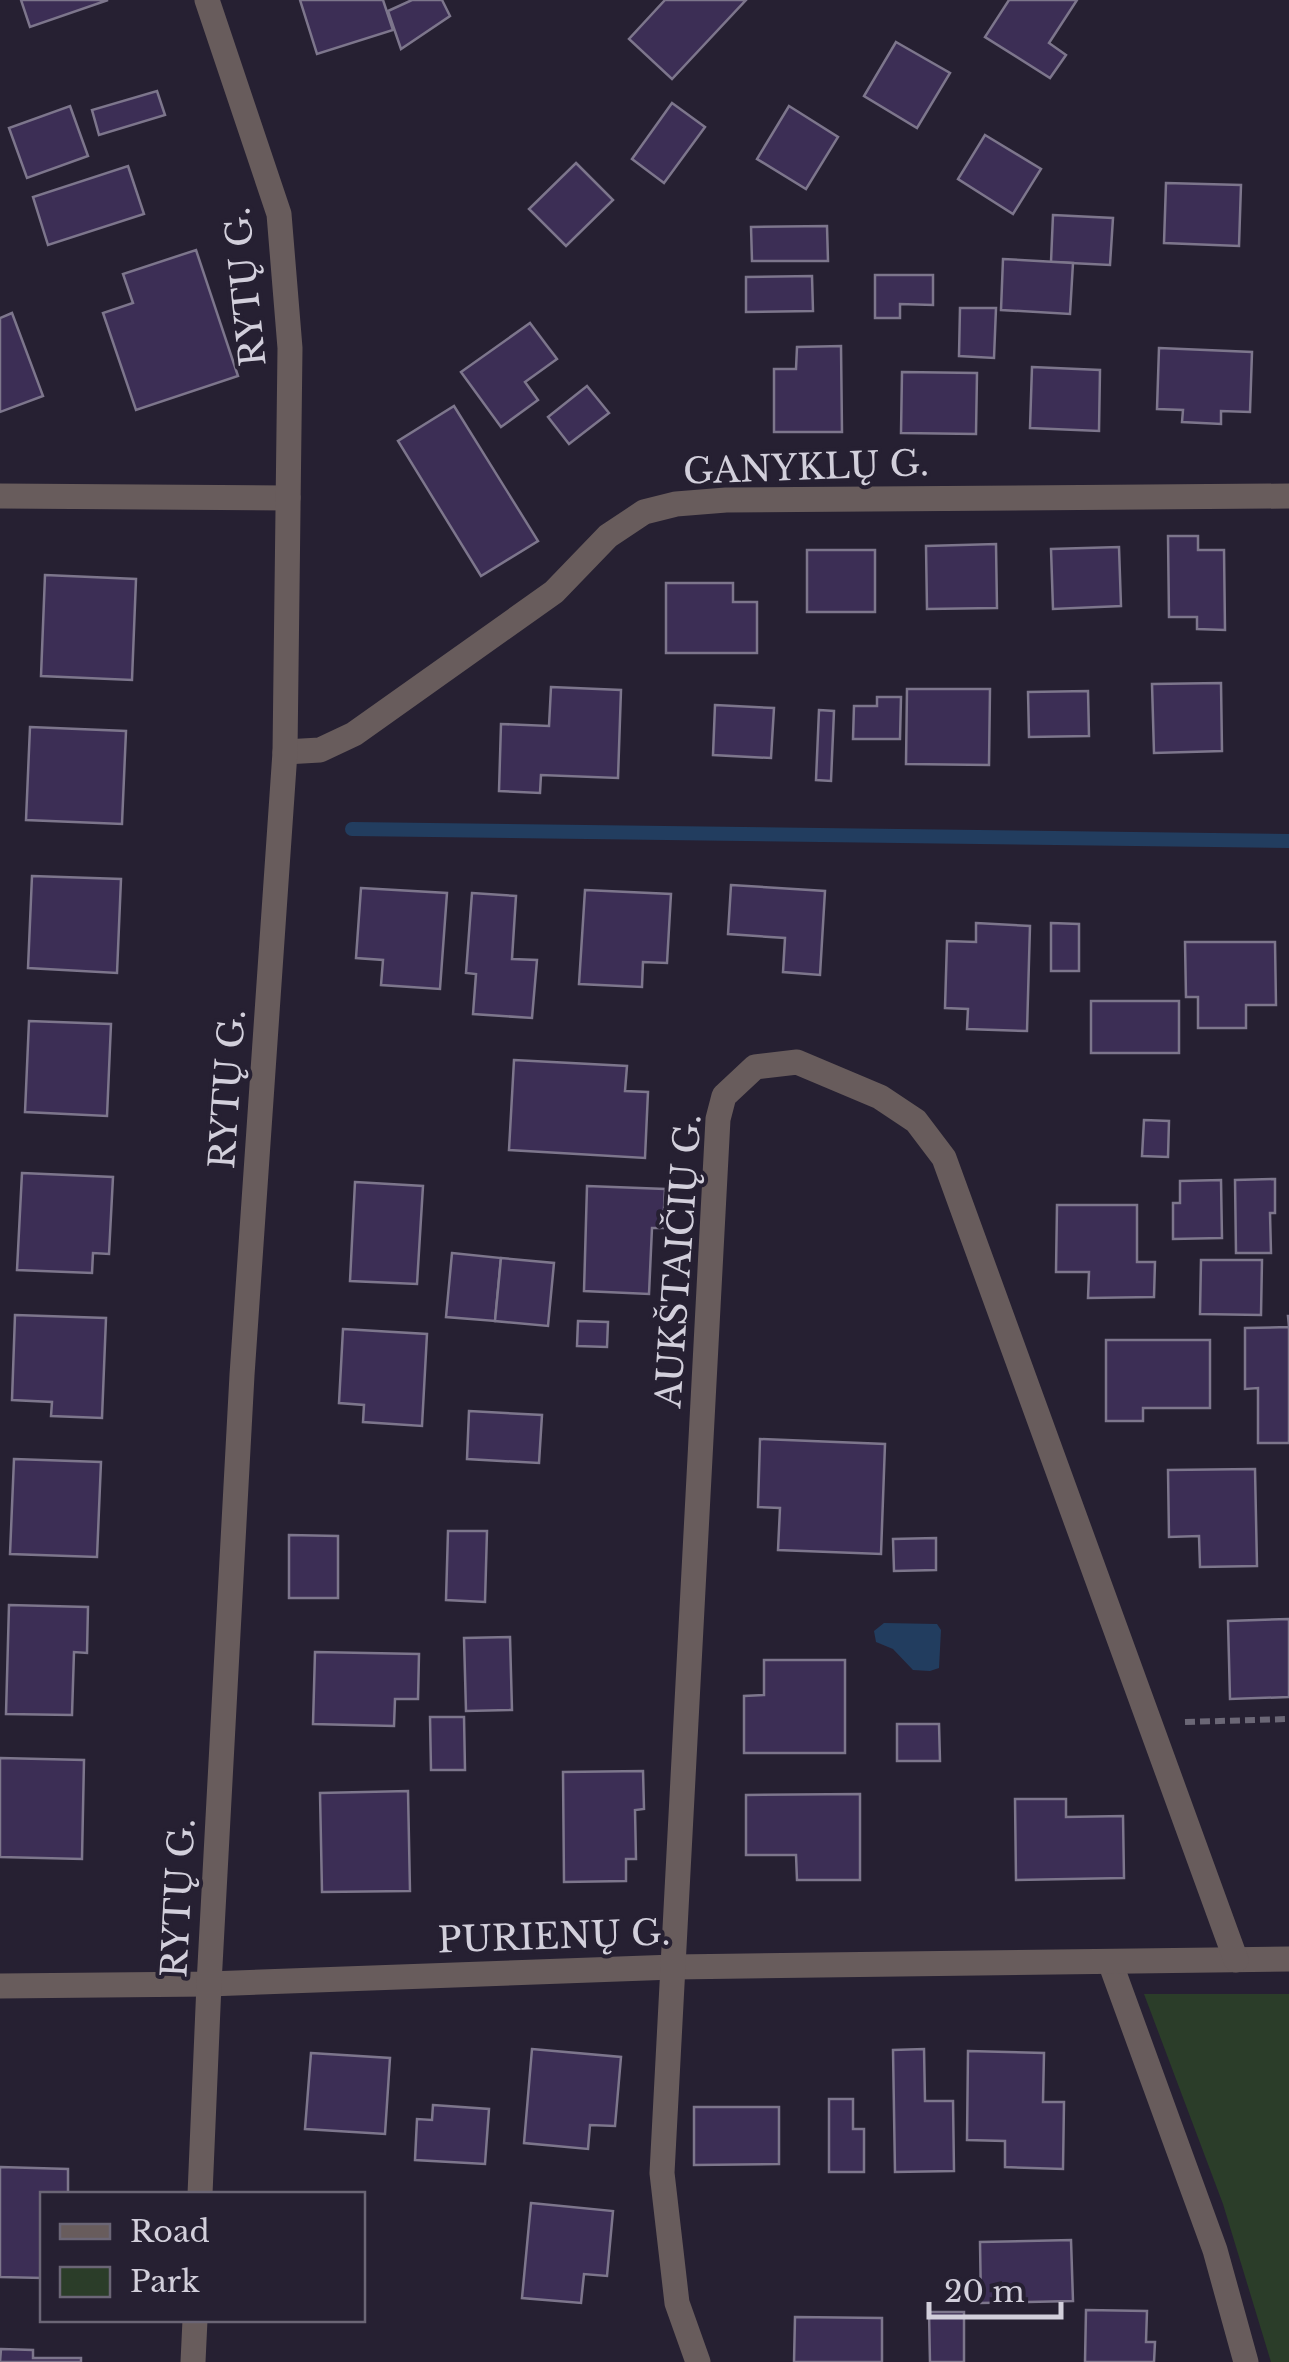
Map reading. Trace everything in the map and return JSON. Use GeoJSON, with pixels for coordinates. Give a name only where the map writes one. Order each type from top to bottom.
{"type":"FeatureCollection","features":[{"type":"Feature","properties":{"kind":"street","name":"RYTŲ G."},"geometry":{"type":"LineString","coordinates":[[200,2192],[242,1375],[284,752],[290,348],[279,214],[207,0]]}},
{"type":"Feature","properties":{"kind":"street"},"geometry":{"type":"LineString","coordinates":[[0,496],[288,498]]}},
{"type":"Feature","properties":{"kind":"street","name":"GANYKLŲ G."},"geometry":{"type":"LineString","coordinates":[[284,752],[320,750],[354,734],[554,592],[608,536],[644,512],[676,504],[726,500],[1289,496]]}},
{"type":"Feature","properties":{"kind":"street","name":"AUKŠTAIČIŲ G."},"geometry":{"type":"LineString","coordinates":[[698,2362],[677,2303],[662,2173],[718,1119],[724,1096],[755,1067],[797,1062],[880,1097],[916,1121],[944,1158],[1236,1960]]}},
{"type":"Feature","properties":{"kind":"street","name":"PURIENŲ G."},"geometry":{"type":"LineString","coordinates":[[0,1986],[209,1984],[674,1967],[1289,1959]]}},
{"type":"Feature","properties":{"kind":"street"},"geometry":{"type":"LineString","coordinates":[[1110,1962],[1215,2250],[1246,2362]]}},
{"type":"Feature","properties":{"kind":"street"},"geometry":{"type":"LineString","coordinates":[[193,2362],[194,2322]]}},
{"type":"Feature","properties":{"kind":"path"},"geometry":{"type":"LineString","coordinates":[[1152,1731],[1174,1722],[1289,1719]]}},
{"type":"Feature","properties":{"kind":"green space"},"geometry":{"type":"Polygon","coordinates":[[[1144,1994],[1289,1994],[1289,2362],[1271,2362],[1223,2204],[1144,1994]]]}},
{"type":"Feature","properties":{"kind":"water"},"geometry":{"type":"Polygon","coordinates":[[[884,1623],[937,1624],[941,1630],[939,1668],[913,1670],[893,1649],[876,1642],[874,1631],[884,1623]]]}},
{"type":"Feature","properties":{"kind":"building"},"geometry":{"type":"Polygon","coordinates":[[[21,0],[108,0],[30,27],[21,0]]]}},
{"type":"Feature","properties":{"kind":"building"},"geometry":{"type":"Polygon","coordinates":[[[300,0],[383,0],[393,30],[317,54],[300,0]]]}},
{"type":"Feature","properties":{"kind":"building"},"geometry":{"type":"Polygon","coordinates":[[[412,0],[442,0],[450,16],[401,49],[388,11],[412,0]]]}},
{"type":"Feature","properties":{"kind":"building"},"geometry":{"type":"Polygon","coordinates":[[[665,0],[746,0],[672,79],[629,39],[665,0]]]}},
{"type":"Feature","properties":{"kind":"building"},"geometry":{"type":"Polygon","coordinates":[[[1009,0],[1077,0],[1049,43],[1066,55],[1050,78],[985,37],[1009,0]]]}},
{"type":"Feature","properties":{"kind":"building"},"geometry":{"type":"Polygon","coordinates":[[[896,42],[950,73],[917,128],[864,96],[896,42]]]}},
{"type":"Feature","properties":{"kind":"building"},"geometry":{"type":"Polygon","coordinates":[[[157,91],[165,115],[99,135],[92,110],[157,91]]]}},
{"type":"Feature","properties":{"kind":"building"},"geometry":{"type":"Polygon","coordinates":[[[672,103],[705,127],[664,183],[632,159],[672,103]]]}},
{"type":"Feature","properties":{"kind":"building"},"geometry":{"type":"Polygon","coordinates":[[[70,106],[88,156],[27,178],[9,128],[70,106]]]}},
{"type":"Feature","properties":{"kind":"building"},"geometry":{"type":"Polygon","coordinates":[[[789,106],[838,137],[806,189],[757,159],[789,106]]]}},
{"type":"Feature","properties":{"kind":"building"},"geometry":{"type":"Polygon","coordinates":[[[985,135],[1041,169],[1013,214],[958,179],[985,135]]]}},
{"type":"Feature","properties":{"kind":"building"},"geometry":{"type":"Polygon","coordinates":[[[576,163],[613,200],[566,246],[529,209],[576,163]]]}},
{"type":"Feature","properties":{"kind":"building"},"geometry":{"type":"Polygon","coordinates":[[[128,166],[144,214],[48,245],[33,197],[128,166]]]}},
{"type":"Feature","properties":{"kind":"building"},"geometry":{"type":"Polygon","coordinates":[[[1166,183],[1241,185],[1239,246],[1164,243],[1166,183]]]}},
{"type":"Feature","properties":{"kind":"building"},"geometry":{"type":"Polygon","coordinates":[[[1053,215],[1113,218],[1110,265],[1051,262],[1053,215]]]}},
{"type":"Feature","properties":{"kind":"building"},"geometry":{"type":"Polygon","coordinates":[[[827,226],[828,261],[752,261],[751,227],[827,226]]]}},
{"type":"Feature","properties":{"kind":"building"},"geometry":{"type":"Polygon","coordinates":[[[196,250],[238,376],[136,410],[103,313],[133,303],[123,274],[196,250]]]}},
{"type":"Feature","properties":{"kind":"building"},"geometry":{"type":"Polygon","coordinates":[[[1003,259],[1073,263],[1070,314],[1001,310],[1003,259]]]}},
{"type":"Feature","properties":{"kind":"building"},"geometry":{"type":"Polygon","coordinates":[[[875,275],[933,275],[933,305],[900,304],[900,318],[875,318],[875,275]]]}},
{"type":"Feature","properties":{"kind":"building"},"geometry":{"type":"Polygon","coordinates":[[[812,276],[813,311],[746,312],[746,277],[812,276]]]}},
{"type":"Feature","properties":{"kind":"building"},"geometry":{"type":"Polygon","coordinates":[[[960,308],[996,308],[994,358],[959,356],[960,308]]]}},
{"type":"Feature","properties":{"kind":"building"},"geometry":{"type":"Polygon","coordinates":[[[12,313],[43,396],[0,412],[0,318],[12,313]]]}},
{"type":"Feature","properties":{"kind":"building"},"geometry":{"type":"Polygon","coordinates":[[[530,323],[557,359],[525,382],[538,400],[501,427],[461,372],[530,323]]]}},
{"type":"Feature","properties":{"kind":"building"},"geometry":{"type":"Polygon","coordinates":[[[841,346],[842,432],[774,432],[774,369],[796,369],[797,347],[841,346]]]}},
{"type":"Feature","properties":{"kind":"building"},"geometry":{"type":"Polygon","coordinates":[[[1159,348],[1252,352],[1250,412],[1221,411],[1221,424],[1182,422],[1183,410],[1157,409],[1159,348]]]}},
{"type":"Feature","properties":{"kind":"building"},"geometry":{"type":"Polygon","coordinates":[[[1032,367],[1100,370],[1099,431],[1030,428],[1032,367]]]}},
{"type":"Feature","properties":{"kind":"building"},"geometry":{"type":"Polygon","coordinates":[[[902,372],[977,373],[976,434],[901,433],[902,372]]]}},
{"type":"Feature","properties":{"kind":"building"},"geometry":{"type":"Polygon","coordinates":[[[587,386],[609,413],[569,444],[548,417],[587,386]]]}},
{"type":"Feature","properties":{"kind":"building"},"geometry":{"type":"Polygon","coordinates":[[[454,406],[538,541],[481,576],[398,441],[454,406]]]}},
{"type":"Feature","properties":{"kind":"building"},"geometry":{"type":"Polygon","coordinates":[[[1168,536],[1198,536],[1198,550],[1224,550],[1225,630],[1197,629],[1197,617],[1169,617],[1168,536]]]}},
{"type":"Feature","properties":{"kind":"building"},"geometry":{"type":"Polygon","coordinates":[[[996,544],[997,608],[927,609],[926,546],[996,544]]]}},
{"type":"Feature","properties":{"kind":"building"},"geometry":{"type":"Polygon","coordinates":[[[1119,547],[1121,606],[1053,609],[1051,549],[1119,547]]]}},
{"type":"Feature","properties":{"kind":"building"},"geometry":{"type":"Polygon","coordinates":[[[807,550],[875,550],[875,612],[807,612],[807,550]]]}},
{"type":"Feature","properties":{"kind":"building"},"geometry":{"type":"Polygon","coordinates":[[[45,575],[136,579],[132,680],[41,676],[45,575]]]}},
{"type":"Feature","properties":{"kind":"building"},"geometry":{"type":"Polygon","coordinates":[[[666,583],[733,583],[733,602],[757,602],[757,653],[666,653],[666,583]]]}},
{"type":"Feature","properties":{"kind":"building"},"geometry":{"type":"Polygon","coordinates":[[[1221,683],[1222,751],[1154,753],[1152,684],[1221,683]]]}},
{"type":"Feature","properties":{"kind":"building"},"geometry":{"type":"Polygon","coordinates":[[[551,687],[621,690],[618,778],[541,775],[540,793],[499,791],[501,724],[549,726],[551,687]]]}},
{"type":"Feature","properties":{"kind":"building"},"geometry":{"type":"Polygon","coordinates":[[[907,689],[990,689],[989,765],[906,764],[907,689]]]}},
{"type":"Feature","properties":{"kind":"building"},"geometry":{"type":"Polygon","coordinates":[[[1088,691],[1089,736],[1029,737],[1028,692],[1088,691]]]}},
{"type":"Feature","properties":{"kind":"building"},"geometry":{"type":"Polygon","coordinates":[[[877,697],[901,697],[900,739],[853,739],[854,706],[877,706],[877,697]]]}},
{"type":"Feature","properties":{"kind":"building"},"geometry":{"type":"Polygon","coordinates":[[[715,705],[774,708],[771,758],[713,755],[715,705]]]}},
{"type":"Feature","properties":{"kind":"building"},"geometry":{"type":"Polygon","coordinates":[[[819,710],[834,711],[831,781],[816,780],[819,710]]]}},
{"type":"Feature","properties":{"kind":"building"},"geometry":{"type":"Polygon","coordinates":[[[30,727],[126,731],[122,824],[26,820],[30,727]]]}},
{"type":"Feature","properties":{"kind":"building"},"geometry":{"type":"Polygon","coordinates":[[[32,876],[121,879],[117,973],[28,968],[32,876]]]}},
{"type":"Feature","properties":{"kind":"building"},"geometry":{"type":"Polygon","coordinates":[[[731,885],[825,891],[820,975],[783,972],[785,938],[728,934],[731,885]]]}},
{"type":"Feature","properties":{"kind":"building"},"geometry":{"type":"Polygon","coordinates":[[[361,888],[447,893],[440,989],[381,985],[383,960],[356,958],[361,888]]]}},
{"type":"Feature","properties":{"kind":"building"},"geometry":{"type":"Polygon","coordinates":[[[585,890],[671,894],[667,963],[643,962],[642,987],[579,984],[585,890]]]}},
{"type":"Feature","properties":{"kind":"building"},"geometry":{"type":"Polygon","coordinates":[[[472,893],[516,896],[512,959],[537,960],[532,1018],[473,1014],[476,974],[466,973],[472,893]]]}},
{"type":"Feature","properties":{"kind":"building"},"geometry":{"type":"Polygon","coordinates":[[[976,923],[1030,926],[1027,1031],[967,1029],[968,1009],[945,1008],[947,941],[976,942],[976,923]]]}},
{"type":"Feature","properties":{"kind":"building"},"geometry":{"type":"Polygon","coordinates":[[[1051,923],[1079,924],[1079,971],[1051,971],[1051,923]]]}},
{"type":"Feature","properties":{"kind":"building"},"geometry":{"type":"Polygon","coordinates":[[[1185,942],[1275,942],[1276,1005],[1246,1005],[1246,1028],[1198,1028],[1198,997],[1186,997],[1185,942]]]}},
{"type":"Feature","properties":{"kind":"building"},"geometry":{"type":"Polygon","coordinates":[[[1091,1001],[1179,1001],[1179,1053],[1091,1053],[1091,1001]]]}},
{"type":"Feature","properties":{"kind":"building"},"geometry":{"type":"Polygon","coordinates":[[[29,1021],[111,1024],[107,1116],[25,1112],[29,1021]]]}},
{"type":"Feature","properties":{"kind":"building"},"geometry":{"type":"Polygon","coordinates":[[[514,1060],[627,1066],[625,1091],[648,1092],[645,1158],[509,1150],[514,1060]]]}},
{"type":"Feature","properties":{"kind":"building"},"geometry":{"type":"Polygon","coordinates":[[[1144,1120],[1169,1121],[1168,1157],[1142,1156],[1144,1120]]]}},
{"type":"Feature","properties":{"kind":"building"},"geometry":{"type":"Polygon","coordinates":[[[22,1173],[113,1177],[109,1254],[93,1253],[92,1273],[17,1270],[22,1173]]]}},
{"type":"Feature","properties":{"kind":"building"},"geometry":{"type":"Polygon","coordinates":[[[1275,1179],[1275,1213],[1270,1213],[1271,1253],[1236,1253],[1235,1180],[1275,1179]]]}},
{"type":"Feature","properties":{"kind":"building"},"geometry":{"type":"Polygon","coordinates":[[[1221,1180],[1222,1238],[1173,1239],[1173,1203],[1180,1203],[1180,1181],[1221,1180]]]}},
{"type":"Feature","properties":{"kind":"building"},"geometry":{"type":"Polygon","coordinates":[[[355,1182],[423,1186],[417,1284],[350,1281],[355,1182]]]}},
{"type":"Feature","properties":{"kind":"building"},"geometry":{"type":"Polygon","coordinates":[[[587,1186],[665,1189],[663,1228],[652,1228],[649,1294],[584,1291],[587,1186]]]}},
{"type":"Feature","properties":{"kind":"building"},"geometry":{"type":"Polygon","coordinates":[[[1057,1205],[1137,1205],[1137,1262],[1155,1262],[1154,1297],[1088,1298],[1089,1272],[1056,1272],[1057,1205]]]}},
{"type":"Feature","properties":{"kind":"building"},"geometry":{"type":"Polygon","coordinates":[[[452,1253],[501,1258],[495,1321],[446,1317],[452,1253]]]}},
{"type":"Feature","properties":{"kind":"building"},"geometry":{"type":"Polygon","coordinates":[[[501,1258],[554,1263],[548,1326],[495,1321],[501,1258]]]}},
{"type":"Feature","properties":{"kind":"building"},"geometry":{"type":"Polygon","coordinates":[[[1201,1260],[1262,1260],[1261,1315],[1200,1314],[1201,1260]]]}},
{"type":"Feature","properties":{"kind":"building"},"geometry":{"type":"Polygon","coordinates":[[[15,1315],[106,1318],[102,1418],[51,1416],[52,1402],[12,1400],[15,1315]]]}},
{"type":"Feature","properties":{"kind":"building"},"geometry":{"type":"Polygon","coordinates":[[[578,1321],[608,1322],[607,1347],[577,1346],[578,1321]]]}},
{"type":"Feature","properties":{"kind":"building"},"geometry":{"type":"Polygon","coordinates":[[[1289,1327],[1289,1443],[1258,1443],[1258,1388],[1245,1389],[1245,1328],[1289,1327]]]}},
{"type":"Feature","properties":{"kind":"building"},"geometry":{"type":"Polygon","coordinates":[[[343,1329],[427,1334],[422,1426],[363,1422],[364,1405],[339,1403],[343,1329]]]}},
{"type":"Feature","properties":{"kind":"building"},"geometry":{"type":"Polygon","coordinates":[[[1106,1340],[1210,1340],[1210,1408],[1143,1408],[1143,1421],[1106,1421],[1106,1340]]]}},
{"type":"Feature","properties":{"kind":"building"},"geometry":{"type":"Polygon","coordinates":[[[469,1411],[542,1415],[539,1463],[467,1459],[469,1411]]]}},
{"type":"Feature","properties":{"kind":"building"},"geometry":{"type":"Polygon","coordinates":[[[760,1439],[885,1444],[881,1554],[778,1550],[780,1508],[758,1507],[760,1439]]]}},
{"type":"Feature","properties":{"kind":"building"},"geometry":{"type":"Polygon","coordinates":[[[14,1459],[101,1462],[97,1557],[10,1554],[14,1459]]]}},
{"type":"Feature","properties":{"kind":"building"},"geometry":{"type":"Polygon","coordinates":[[[1255,1469],[1257,1566],[1200,1567],[1199,1536],[1169,1537],[1168,1470],[1255,1469]]]}},
{"type":"Feature","properties":{"kind":"building"},"geometry":{"type":"Polygon","coordinates":[[[448,1531],[487,1531],[485,1602],[446,1600],[448,1531]]]}},
{"type":"Feature","properties":{"kind":"building"},"geometry":{"type":"Polygon","coordinates":[[[289,1535],[338,1536],[338,1598],[289,1598],[289,1535]]]}},
{"type":"Feature","properties":{"kind":"building"},"geometry":{"type":"Polygon","coordinates":[[[936,1538],[936,1570],[894,1571],[893,1539],[936,1538]]]}},
{"type":"Feature","properties":{"kind":"building"},"geometry":{"type":"Polygon","coordinates":[[[9,1605],[88,1607],[87,1653],[74,1652],[72,1715],[6,1714],[9,1605]]]}},
{"type":"Feature","properties":{"kind":"building"},"geometry":{"type":"Polygon","coordinates":[[[1289,1619],[1289,1697],[1230,1699],[1228,1621],[1289,1619]]]}},
{"type":"Feature","properties":{"kind":"building"},"geometry":{"type":"Polygon","coordinates":[[[510,1637],[512,1710],[466,1711],[464,1638],[510,1637]]]}},
{"type":"Feature","properties":{"kind":"building"},"geometry":{"type":"Polygon","coordinates":[[[315,1652],[419,1654],[418,1699],[395,1699],[394,1726],[313,1724],[315,1652]]]}},
{"type":"Feature","properties":{"kind":"building"},"geometry":{"type":"Polygon","coordinates":[[[764,1660],[845,1660],[845,1753],[744,1753],[744,1696],[764,1695],[764,1660]]]}},
{"type":"Feature","properties":{"kind":"building"},"geometry":{"type":"Polygon","coordinates":[[[430,1717],[464,1717],[465,1770],[431,1770],[430,1717]]]}},
{"type":"Feature","properties":{"kind":"building"},"geometry":{"type":"Polygon","coordinates":[[[897,1724],[939,1724],[940,1761],[897,1761],[897,1724]]]}},
{"type":"Feature","properties":{"kind":"building"},"geometry":{"type":"Polygon","coordinates":[[[0,1758],[84,1760],[82,1859],[0,1857],[0,1758]]]}},
{"type":"Feature","properties":{"kind":"building"},"geometry":{"type":"Polygon","coordinates":[[[643,1771],[644,1809],[635,1810],[636,1859],[626,1859],[626,1881],[564,1882],[563,1772],[643,1771]]]}},
{"type":"Feature","properties":{"kind":"building"},"geometry":{"type":"Polygon","coordinates":[[[408,1791],[410,1891],[322,1892],[320,1793],[408,1791]]]}},
{"type":"Feature","properties":{"kind":"building"},"geometry":{"type":"Polygon","coordinates":[[[860,1794],[860,1880],[797,1880],[796,1855],[746,1855],[746,1795],[860,1794]]]}},
{"type":"Feature","properties":{"kind":"building"},"geometry":{"type":"Polygon","coordinates":[[[1015,1799],[1066,1799],[1066,1817],[1123,1816],[1124,1878],[1016,1880],[1015,1799]]]}},
{"type":"Feature","properties":{"kind":"building"},"geometry":{"type":"Polygon","coordinates":[[[532,2049],[621,2057],[615,2126],[590,2125],[588,2149],[524,2143],[532,2049]]]}},
{"type":"Feature","properties":{"kind":"building"},"geometry":{"type":"Polygon","coordinates":[[[924,2049],[925,2101],[953,2101],[954,2171],[895,2172],[893,2050],[924,2049]]]}},
{"type":"Feature","properties":{"kind":"building"},"geometry":{"type":"Polygon","coordinates":[[[968,2051],[1044,2053],[1043,2102],[1064,2102],[1063,2169],[1005,2167],[1005,2141],[967,2140],[968,2051]]]}},
{"type":"Feature","properties":{"kind":"building"},"geometry":{"type":"Polygon","coordinates":[[[311,2053],[390,2058],[385,2134],[305,2129],[311,2053]]]}},
{"type":"Feature","properties":{"kind":"building"},"geometry":{"type":"Polygon","coordinates":[[[829,2099],[853,2099],[853,2129],[864,2129],[864,2172],[829,2172],[829,2099]]]}},
{"type":"Feature","properties":{"kind":"building"},"geometry":{"type":"Polygon","coordinates":[[[433,2105],[489,2109],[485,2164],[415,2160],[417,2119],[432,2120],[433,2105]]]}},
{"type":"Feature","properties":{"kind":"building"},"geometry":{"type":"Polygon","coordinates":[[[694,2107],[779,2107],[779,2164],[694,2165],[694,2107]]]}},
{"type":"Feature","properties":{"kind":"building"},"geometry":{"type":"Polygon","coordinates":[[[0,2167],[68,2169],[68,2192],[40,2192],[40,2278],[0,2277],[0,2167]]]}},
{"type":"Feature","properties":{"kind":"building"},"geometry":{"type":"Polygon","coordinates":[[[531,2203],[613,2211],[607,2276],[584,2274],[581,2303],[522,2298],[531,2203]]]}},
{"type":"Feature","properties":{"kind":"building"},"geometry":{"type":"Polygon","coordinates":[[[1071,2240],[1073,2301],[981,2303],[980,2242],[1071,2240]]]}},
{"type":"Feature","properties":{"kind":"building"},"geometry":{"type":"Polygon","coordinates":[[[1086,2310],[1147,2311],[1146,2342],[1155,2342],[1154,2362],[1085,2362],[1086,2310]]]}},
{"type":"Feature","properties":{"kind":"building"},"geometry":{"type":"Polygon","coordinates":[[[929,2312],[964,2312],[964,2362],[930,2362],[929,2312]]]}},
{"type":"Feature","properties":{"kind":"building"},"geometry":{"type":"Polygon","coordinates":[[[795,2317],[882,2318],[882,2362],[794,2362],[795,2317]]]}},
{"type":"Feature","properties":{"kind":"building"},"geometry":{"type":"Polygon","coordinates":[[[1,2349],[33,2350],[33,2358],[81,2358],[81,2362],[0,2362],[1,2349]]]}},
{"type":"Feature","properties":{"kind":"waterway"},"geometry":{"type":"LineString","coordinates":[[352,829],[1289,841]]}}]}
